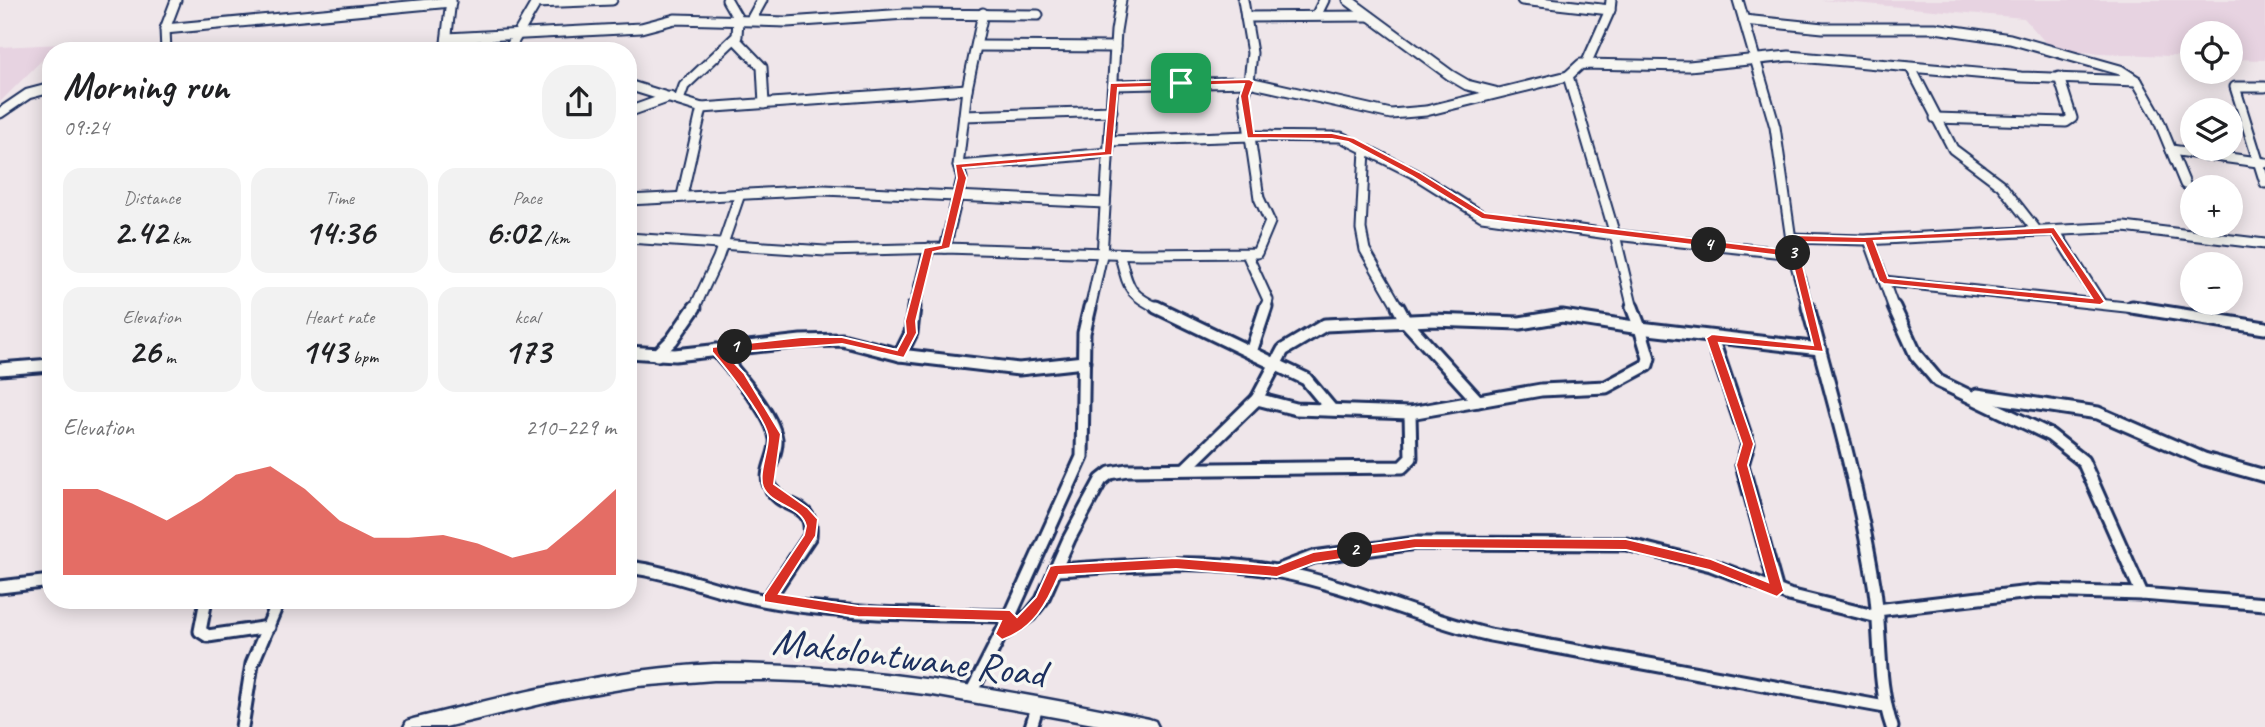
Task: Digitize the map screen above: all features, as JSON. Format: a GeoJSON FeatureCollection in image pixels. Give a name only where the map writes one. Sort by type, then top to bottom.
{"type":"FeatureCollection","features":[{"type":"Feature","properties":{"kind":"main road","name":"Makolontwane Road"},"geometry":{"type":"LineString","coordinates":[[413,727],[535,696],[636,678],[713,672],[797,673],[972,691],[1149,727]]}},
{"type":"Feature","properties":{"kind":"street"},"geometry":{"type":"LineString","coordinates":[[166,42],[165,29],[176,0]]}},
{"type":"Feature","properties":{"kind":"street"},"geometry":{"type":"LineString","coordinates":[[512,42],[534,5],[549,1],[612,0]]}},
{"type":"Feature","properties":{"kind":"street"},"geometry":{"type":"LineString","coordinates":[[637,109],[675,98],[684,86],[735,40],[738,19],[727,0]]}},
{"type":"Feature","properties":{"kind":"street"},"geometry":{"type":"LineString","coordinates":[[751,20],[762,0]]}},
{"type":"Feature","properties":{"kind":"street"},"geometry":{"type":"LineString","coordinates":[[972,691],[1002,634],[1082,457],[1084,332],[1102,255],[1115,47],[1121,0]]}},
{"type":"Feature","properties":{"kind":"street"},"geometry":{"type":"LineString","coordinates":[[637,238],[669,236],[726,243],[860,252],[945,248],[1120,256],[1247,254],[1260,251],[1270,222],[1259,198],[1244,96],[1249,82],[1252,53],[1243,0]]}},
{"type":"Feature","properties":{"kind":"street"},"geometry":{"type":"LineString","coordinates":[[1317,14],[1324,0]]}},
{"type":"Feature","properties":{"kind":"street"},"geometry":{"type":"LineString","coordinates":[[1348,0],[1414,51],[1467,85],[1500,93]]}},
{"type":"Feature","properties":{"kind":"street"},"geometry":{"type":"LineString","coordinates":[[1522,0],[1610,10]]}},
{"type":"Feature","properties":{"kind":"street"},"geometry":{"type":"LineString","coordinates":[[1586,64],[1610,10],[1611,0]]}},
{"type":"Feature","properties":{"kind":"street"},"geometry":{"type":"LineString","coordinates":[[1738,0],[1775,127],[1793,254],[1855,479],[1877,613],[1885,707],[1892,727]]}},
{"type":"Feature","properties":{"kind":"street"},"geometry":{"type":"LineString","coordinates":[[165,29],[451,1],[446,42]]}},
{"type":"Feature","properties":{"kind":"street"},"geometry":{"type":"LineString","coordinates":[[945,248],[962,178],[958,166],[967,89],[983,13]]}},
{"type":"Feature","properties":{"kind":"street"},"geometry":{"type":"LineString","coordinates":[[447,38],[641,28],[675,19],[787,22],[983,13],[1038,15]]}},
{"type":"Feature","properties":{"kind":"street"},"geometry":{"type":"LineString","coordinates":[[1246,17],[1317,14],[1370,16]]}},
{"type":"Feature","properties":{"kind":"street"},"geometry":{"type":"LineString","coordinates":[[1744,20],[1823,27],[1902,26],[1986,35],[2111,67],[2137,80],[2181,175]]}},
{"type":"Feature","properties":{"kind":"street"},"geometry":{"type":"LineString","coordinates":[[735,40],[762,66],[764,104]]}},
{"type":"Feature","properties":{"kind":"street"},"geometry":{"type":"LineString","coordinates":[[977,46],[1115,47]]}},
{"type":"Feature","properties":{"kind":"street"},"geometry":{"type":"LineString","coordinates":[[1113,85],[1249,82],[1378,113],[1426,111],[1568,76],[1578,65],[1586,64],[1689,66],[1789,57],[1911,68],[2137,80]]}},
{"type":"Feature","properties":{"kind":"street"},"geometry":{"type":"LineString","coordinates":[[1911,68],[1953,149],[2001,185],[2036,231]]}},
{"type":"Feature","properties":{"kind":"street"},"geometry":{"type":"LineString","coordinates":[[1257,399],[1296,409],[1410,413],[1541,390],[1606,387],[1647,365],[1649,358],[1628,295],[1615,235],[1568,76]]}},
{"type":"Feature","properties":{"kind":"street"},"geometry":{"type":"LineString","coordinates":[[1935,118],[2066,122],[2072,118],[2059,77]]}},
{"type":"Feature","properties":{"kind":"street"},"geometry":{"type":"LineString","coordinates":[[637,87],[702,108],[967,89]]}},
{"type":"Feature","properties":{"kind":"street"},"geometry":{"type":"LineString","coordinates":[[2265,87],[2235,88],[2261,162],[2265,183]]}},
{"type":"Feature","properties":{"kind":"street"},"geometry":{"type":"LineString","coordinates":[[0,113],[19,98],[42,91]]}},
{"type":"Feature","properties":{"kind":"street"},"geometry":{"type":"LineString","coordinates":[[682,196],[702,108]]}},
{"type":"Feature","properties":{"kind":"street"},"geometry":{"type":"LineString","coordinates":[[964,116],[1112,111]]}},
{"type":"Feature","properties":{"kind":"street"},"geometry":{"type":"LineString","coordinates":[[958,166],[1110,147],[1250,136],[1332,136],[1351,140],[1415,174],[1482,216],[1615,235],[1793,254]]}},
{"type":"Feature","properties":{"kind":"street"},"geometry":{"type":"LineString","coordinates":[[1365,149],[1362,240],[1365,250],[1406,322],[1478,401]]}},
{"type":"Feature","properties":{"kind":"street"},"geometry":{"type":"LineString","coordinates":[[2171,150],[2261,162]]}},
{"type":"Feature","properties":{"kind":"street"},"geometry":{"type":"LineString","coordinates":[[637,199],[824,190],[957,194],[1105,203]]}},
{"type":"Feature","properties":{"kind":"street"},"geometry":{"type":"LineString","coordinates":[[657,355],[673,340],[703,290],[726,243],[740,194]]}},
{"type":"Feature","properties":{"kind":"street"},"geometry":{"type":"LineString","coordinates":[[1791,238],[1869,240],[2141,228],[2265,244]]}},
{"type":"Feature","properties":{"kind":"street"},"geometry":{"type":"LineString","coordinates":[[2054,230],[2100,302]]}},
{"type":"Feature","properties":{"kind":"street"},"geometry":{"type":"LineString","coordinates":[[1869,240],[1923,369],[1938,380],[2050,435],[2083,461],[2143,594]]}},
{"type":"Feature","properties":{"kind":"street"},"geometry":{"type":"LineString","coordinates":[[900,355],[911,333],[911,321],[929,248]]}},
{"type":"Feature","properties":{"kind":"street"},"geometry":{"type":"LineString","coordinates":[[1247,254],[1268,300],[1251,352]]}},
{"type":"Feature","properties":{"kind":"street"},"geometry":{"type":"LineString","coordinates":[[1120,256],[1130,291],[1135,297],[1306,379],[1319,391],[1331,409]]}},
{"type":"Feature","properties":{"kind":"street"},"geometry":{"type":"LineString","coordinates":[[1884,281],[2100,302],[2265,328]]}},
{"type":"Feature","properties":{"kind":"street"},"geometry":{"type":"LineString","coordinates":[[1186,468],[1257,399],[1283,350],[1318,327],[1406,322],[1520,323],[1577,316],[1712,338],[1820,349]]}},
{"type":"Feature","properties":{"kind":"street"},"geometry":{"type":"LineString","coordinates":[[1712,338],[1748,444],[1742,465],[1777,591]]}},
{"type":"Feature","properties":{"kind":"street"},"geometry":{"type":"LineString","coordinates":[[637,353],[657,355],[801,341],[842,340],[900,355],[1027,369],[1056,363],[1084,362]]}},
{"type":"Feature","properties":{"kind":"street"},"geometry":{"type":"LineString","coordinates":[[716,350],[740,376],[775,434],[768,484],[773,492],[803,511],[811,519],[813,526],[810,536],[768,598]]}},
{"type":"Feature","properties":{"kind":"street"},"geometry":{"type":"LineString","coordinates":[[0,369],[42,366]]}},
{"type":"Feature","properties":{"kind":"street"},"geometry":{"type":"LineString","coordinates":[[1966,394],[2098,413],[2204,459],[2265,476]]}},
{"type":"Feature","properties":{"kind":"street"},"geometry":{"type":"LineString","coordinates":[[1002,634],[1030,615],[1042,600],[1101,480],[1110,473],[1186,468],[1402,467],[1411,458],[1410,413]]}},
{"type":"Feature","properties":{"kind":"street"},"geometry":{"type":"LineString","coordinates":[[1277,571],[1313,557],[1416,543],[1626,544],[1711,565],[1777,591],[1877,613],[2039,591],[2143,594],[2265,604]]}},
{"type":"Feature","properties":{"kind":"street"},"geometry":{"type":"LineString","coordinates":[[1055,570],[1176,564],[1277,571],[1342,587],[1488,635],[1680,672],[1885,707]]}},
{"type":"Feature","properties":{"kind":"street"},"geometry":{"type":"LineString","coordinates":[[637,568],[666,572],[730,592],[858,612],[1010,616]]}},
{"type":"Feature","properties":{"kind":"street"},"geometry":{"type":"LineString","coordinates":[[0,587],[42,582]]}},
{"type":"Feature","properties":{"kind":"street"},"geometry":{"type":"LineString","coordinates":[[204,609],[200,631],[208,636],[269,627]]}},
{"type":"Feature","properties":{"kind":"street"},"geometry":{"type":"LineString","coordinates":[[242,727],[252,664],[276,609]]}},
{"type":"Feature","properties":{"kind":"street"},"geometry":{"type":"LineString","coordinates":[[1031,727],[1038,704]]}},
{"type":"Feature","properties":{"kind":"shaded area"},"geometry":{"type":"Polygon","coordinates":[[[1821,0],[2265,0],[2265,60],[2243,59],[2243,21],[2180,21],[2180,56],[2053,51],[2024,18],[1821,0]]]}},
{"type":"Feature","properties":{"kind":"shaded area"},"geometry":{"type":"Polygon","coordinates":[[[42,45],[42,60],[0,102],[0,47],[42,45]]]}},
{"type":"Feature","properties":{"kind":"route"},"geometry":{"type":"LineString","coordinates":[[1181,83],[1113,85],[1109,153],[958,166],[961,185],[945,248],[929,248],[911,321],[911,333],[900,355],[842,340],[801,341],[716,350],[740,376],[775,434],[776,443],[768,484],[773,492],[803,511],[811,519],[813,526],[810,536],[768,598],[858,612],[1010,616],[1002,634],[1030,615],[1042,600],[1055,570],[1176,564],[1277,571],[1313,557],[1416,543],[1626,544],[1711,565],[1777,591],[1742,465],[1748,444],[1712,338],[1820,349],[1793,254],[1791,238],[1869,240],[1877,237],[2054,230],[2100,302],[1884,281],[1869,240],[1864,240],[1791,238],[1793,254],[1615,235],[1482,216],[1470,211],[1415,174],[1351,140],[1332,136],[1250,136],[1244,96],[1249,82],[1181,83]]}}]}
